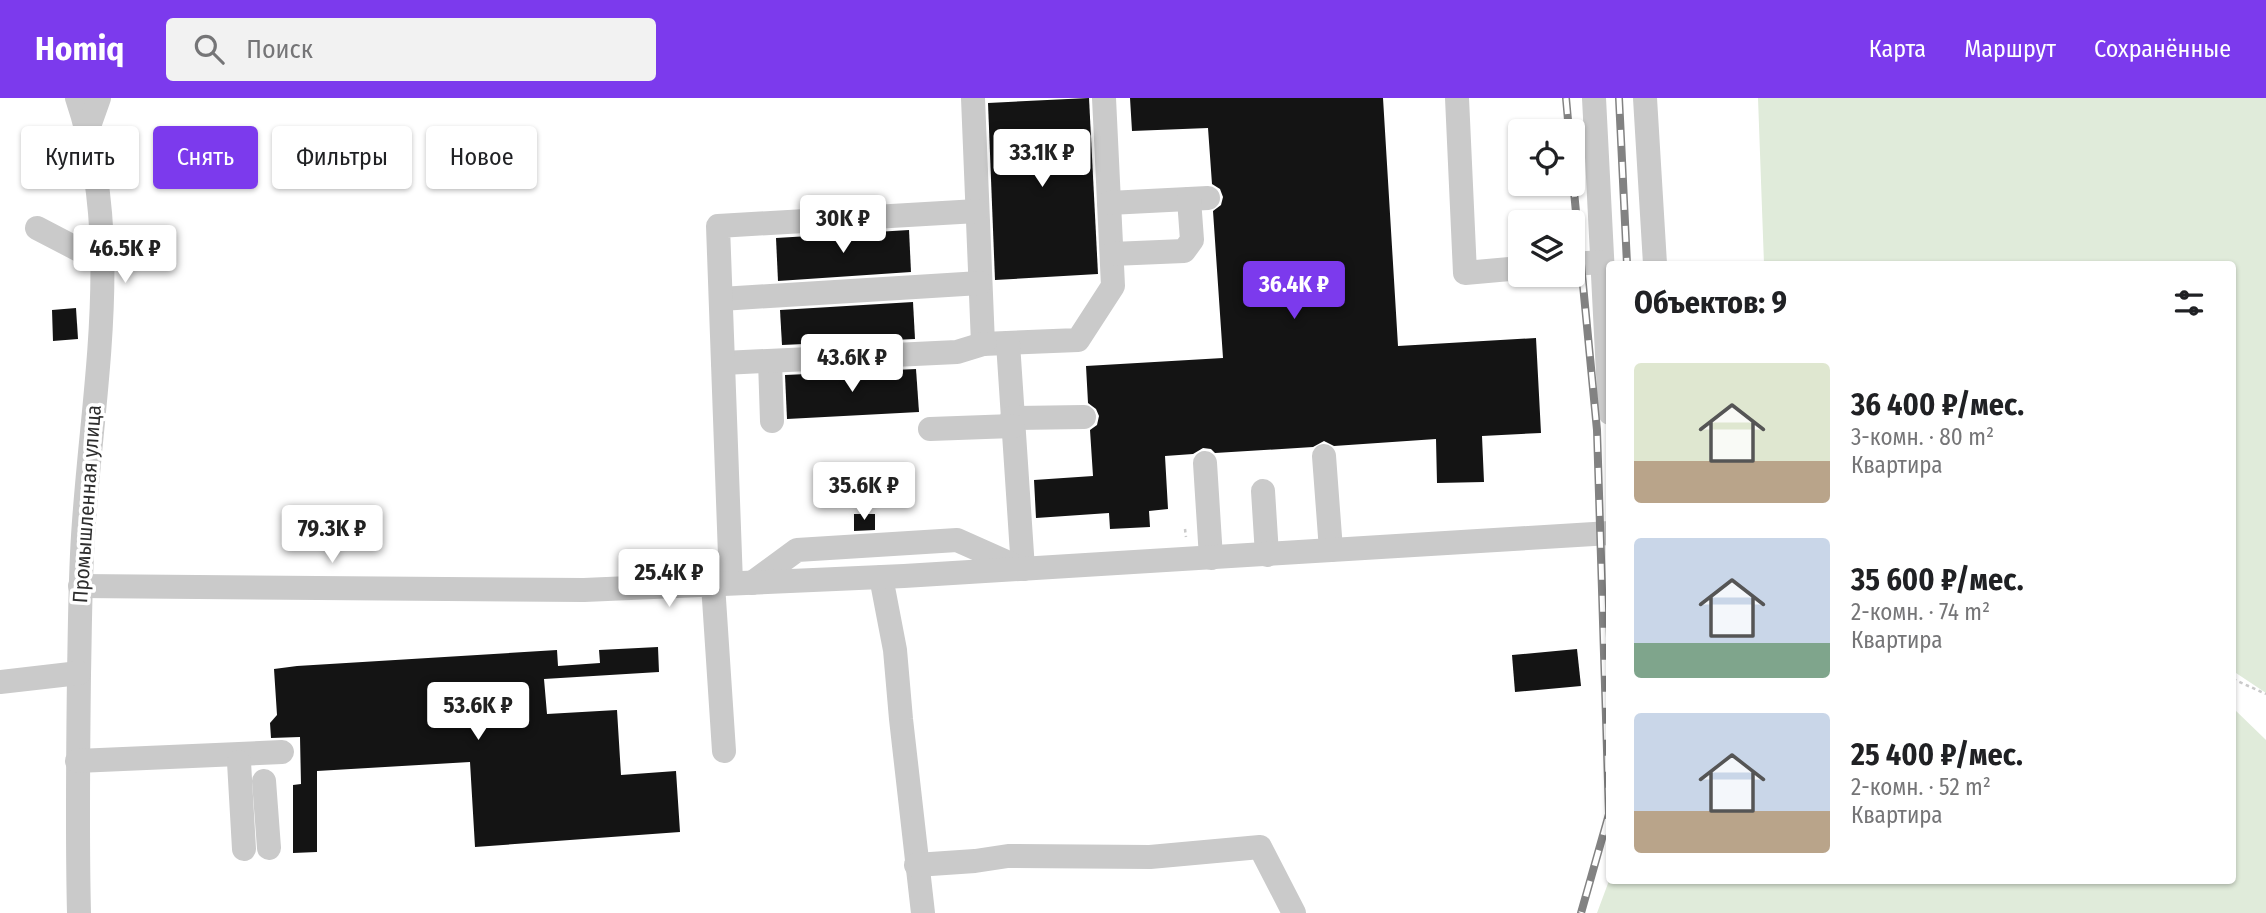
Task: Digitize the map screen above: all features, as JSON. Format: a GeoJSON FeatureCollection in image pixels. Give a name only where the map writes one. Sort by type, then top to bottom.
{"type":"FeatureCollection","features":[{"type":"Feature","properties":{"kind":"street","name":"Промышленная улица"},"geometry":{"type":"LineString","coordinates":[[77,98],[87,126]]}},
{"type":"Feature","properties":{"kind":"street"},"geometry":{"type":"LineString","coordinates":[[89,126],[99,98]]}},
{"type":"Feature","properties":{"kind":"street"},"geometry":{"type":"LineString","coordinates":[[972,98],[980,283],[1013,422],[1023,569]]}},
{"type":"Feature","properties":{"kind":"street"},"geometry":{"type":"LineString","coordinates":[[723,363],[957,352],[995,344],[1078,340],[1113,286],[1104,98]]}},
{"type":"Feature","properties":{"kind":"street"},"geometry":{"type":"LineString","coordinates":[[1457,98],[1465,272],[1508,269]]}},
{"type":"Feature","properties":{"kind":"street"},"geometry":{"type":"LineString","coordinates":[[1594,98],[1606,338]]}},
{"type":"Feature","properties":{"kind":"street"},"geometry":{"type":"LineString","coordinates":[[1645,98],[1656,261]]}},
{"type":"Feature","properties":{"kind":"street","name":"Промышленная улица"},"geometry":{"type":"LineString","coordinates":[[79,913],[77,761],[80,586],[104,263],[97,189]]}},
{"type":"Feature","properties":{"kind":"street"},"geometry":{"type":"LineString","coordinates":[[1109,203],[1198,198],[1192,240],[1184,251],[1112,254]]}},
{"type":"Feature","properties":{"kind":"street"},"geometry":{"type":"LineString","coordinates":[[724,751],[732,583],[718,226],[977,211]]}},
{"type":"Feature","properties":{"kind":"street"},"geometry":{"type":"LineString","coordinates":[[37,228],[104,263]]}},
{"type":"Feature","properties":{"kind":"street"},"geometry":{"type":"LineString","coordinates":[[1585,263],[1602,262]]}},
{"type":"Feature","properties":{"kind":"street"},"geometry":{"type":"LineString","coordinates":[[720,299],[980,283]]}},
{"type":"Feature","properties":{"kind":"street"},"geometry":{"type":"LineString","coordinates":[[770,361],[772,421]]}},
{"type":"Feature","properties":{"kind":"street"},"geometry":{"type":"LineString","coordinates":[[930,429],[1084,418]]}},
{"type":"Feature","properties":{"kind":"street"},"geometry":{"type":"LineString","coordinates":[[1324,456],[1331,550]]}},
{"type":"Feature","properties":{"kind":"street"},"geometry":{"type":"LineString","coordinates":[[1205,463],[1211,558]]}},
{"type":"Feature","properties":{"kind":"street"},"geometry":{"type":"LineString","coordinates":[[1263,491],[1267,555]]}},
{"type":"Feature","properties":{"kind":"street"},"geometry":{"type":"LineString","coordinates":[[80,586],[584,590],[881,577],[1606,533]]}},
{"type":"Feature","properties":{"kind":"street"},"geometry":{"type":"LineString","coordinates":[[732,583],[797,550],[957,540],[1023,569]]}},
{"type":"Feature","properties":{"kind":"street"},"geometry":{"type":"LineString","coordinates":[[881,577],[895,650],[923,913]]}},
{"type":"Feature","properties":{"kind":"street"},"geometry":{"type":"LineString","coordinates":[[0,682],[79,673]]}},
{"type":"Feature","properties":{"kind":"street"},"geometry":{"type":"LineString","coordinates":[[77,761],[234,758],[282,752]]}},
{"type":"Feature","properties":{"kind":"street"},"geometry":{"type":"LineString","coordinates":[[234,758],[275,784],[269,848]]}},
{"type":"Feature","properties":{"kind":"street"},"geometry":{"type":"LineString","coordinates":[[234,758],[244,849]]}},
{"type":"Feature","properties":{"kind":"street"},"geometry":{"type":"LineString","coordinates":[[916,865],[1009,856],[1150,857],[1260,847],[1294,913]]}},
{"type":"Feature","properties":{"kind":"path"},"geometry":{"type":"LineString","coordinates":[[2236,680],[2266,694]]}},
{"type":"Feature","properties":{"kind":"green space"},"geometry":{"type":"Polygon","coordinates":[[[1758,98],[2266,98],[2266,693],[2236,673],[2236,261],[1764,261],[1758,98]]]}},
{"type":"Feature","properties":{"kind":"green space"},"geometry":{"type":"Polygon","coordinates":[[[2236,711],[2266,740],[2266,913],[1597,913],[1608,884],[2236,884],[2236,711]]]}},
{"type":"Feature","properties":{"kind":"building"},"geometry":{"type":"Polygon","coordinates":[[[1089,98],[1098,274],[995,280],[988,103],[1089,98]]]}},
{"type":"Feature","properties":{"kind":"building"},"geometry":{"type":"Polygon","coordinates":[[[1130,98],[1383,98],[1398,346],[1536,338],[1541,433],[1482,436],[1484,482],[1437,483],[1436,439],[1334,446],[1324,441],[1313,447],[1215,453],[1211,449],[1203,448],[1193,454],[1165,456],[1168,509],[1149,511],[1150,527],[1110,529],[1109,513],[1036,518],[1034,480],[1093,476],[1090,430],[1097,425],[1099,416],[1096,409],[1088,403],[1086,366],[1223,358],[1213,211],[1221,205],[1223,197],[1220,189],[1212,184],[1208,128],[1132,131],[1130,98]]]}},
{"type":"Feature","properties":{"kind":"building"},"geometry":{"type":"Polygon","coordinates":[[[909,230],[911,272],[778,281],[776,238],[909,230]]]}},
{"type":"Feature","properties":{"kind":"building"},"geometry":{"type":"Polygon","coordinates":[[[913,302],[915,339],[782,345],[780,310],[913,302]]]}},
{"type":"Feature","properties":{"kind":"building"},"geometry":{"type":"Polygon","coordinates":[[[76,308],[78,339],[53,341],[52,310],[76,308]]]}},
{"type":"Feature","properties":{"kind":"building"},"geometry":{"type":"Polygon","coordinates":[[[916,369],[919,412],[787,419],[785,375],[916,369]]]}},
{"type":"Feature","properties":{"kind":"building"},"geometry":{"type":"Polygon","coordinates":[[[907,463],[908,479],[872,481],[871,465],[907,463]]]}},
{"type":"Feature","properties":{"kind":"building"},"geometry":{"type":"Polygon","coordinates":[[[854,514],[875,514],[875,530],[854,531],[854,514]]]}},
{"type":"Feature","properties":{"kind":"building"},"geometry":{"type":"Polygon","coordinates":[[[658,647],[659,672],[544,679],[547,714],[617,710],[621,775],[676,771],[680,832],[475,847],[470,762],[317,771],[317,852],[293,853],[293,785],[301,784],[300,737],[271,738],[270,723],[277,715],[274,669],[557,650],[558,666],[600,663],[599,650],[658,647]]]}},
{"type":"Feature","properties":{"kind":"building"},"geometry":{"type":"Polygon","coordinates":[[[1577,649],[1581,686],[1515,692],[1512,655],[1577,649]]]}},
{"type":"Feature","properties":{"kind":"railway"},"geometry":{"type":"LineString","coordinates":[[1566,98],[1568,119]]}},
{"type":"Feature","properties":{"kind":"railway"},"geometry":{"type":"LineString","coordinates":[[1619,98],[1627,261]]}},
{"type":"Feature","properties":{"kind":"railway"},"geometry":{"type":"LineString","coordinates":[[1574,196],[1597,430],[1606,718]]}},
{"type":"Feature","properties":{"kind":"railway"},"geometry":{"type":"LineString","coordinates":[[1581,913],[1606,825]]}}]}
